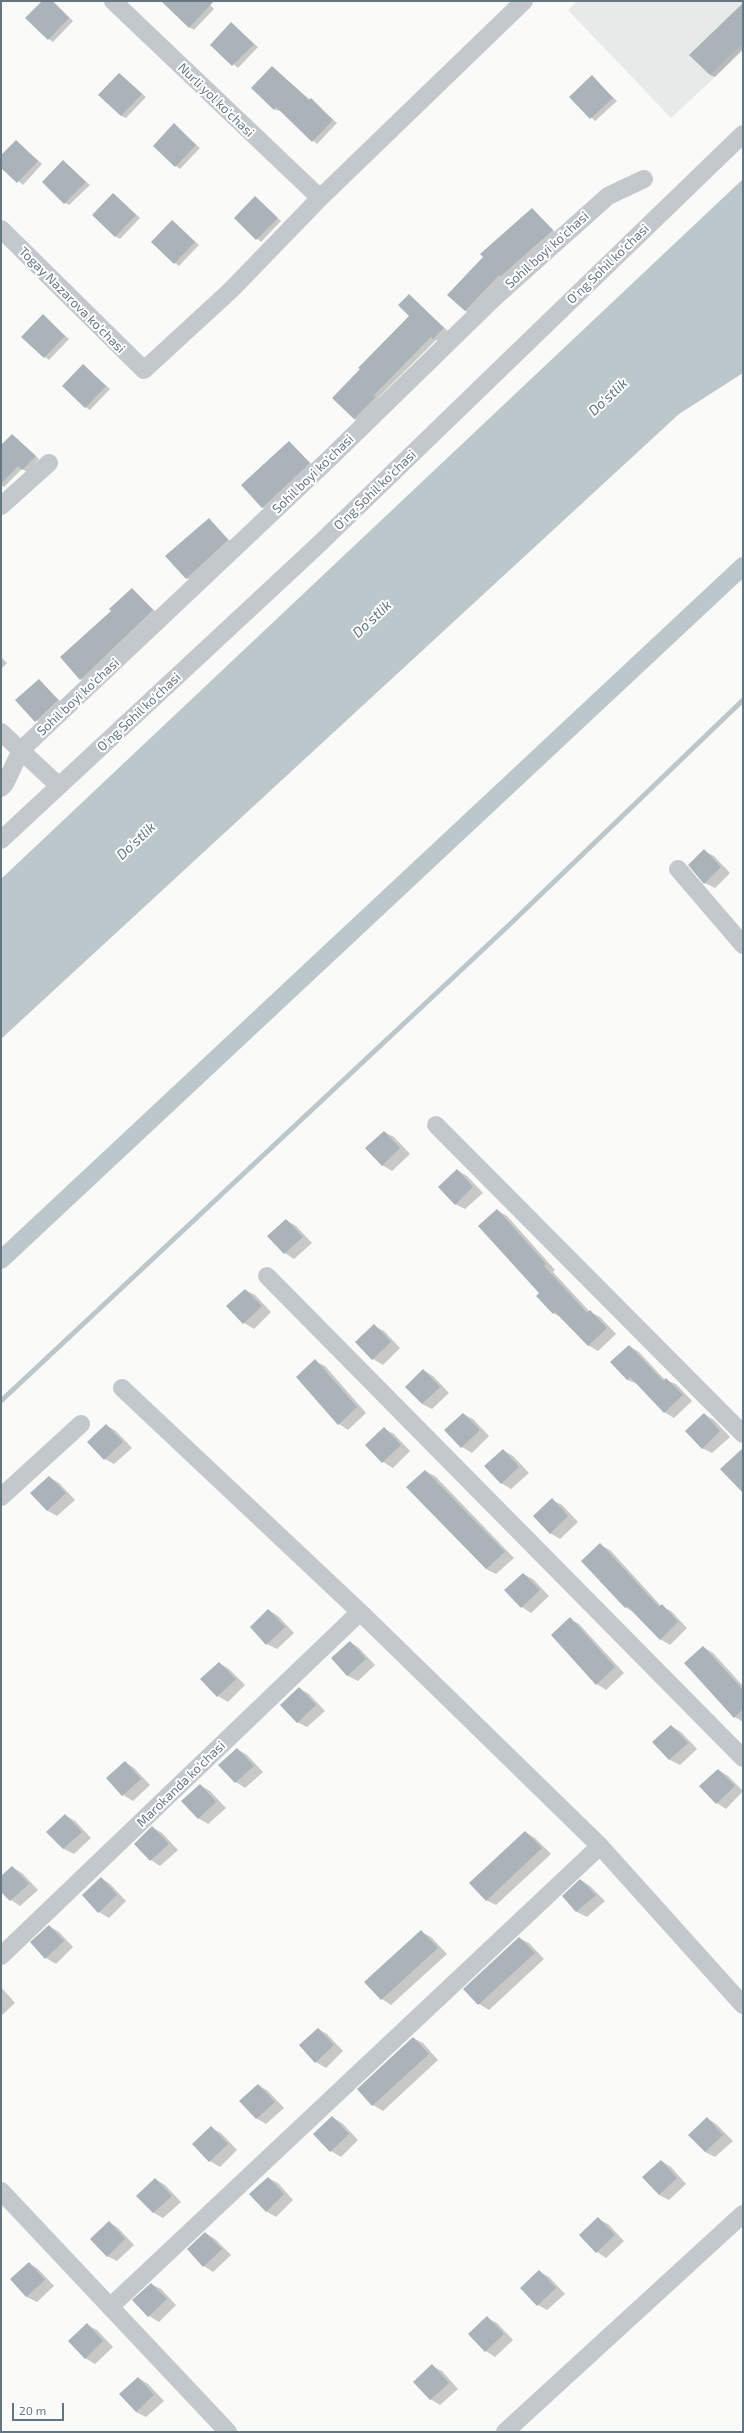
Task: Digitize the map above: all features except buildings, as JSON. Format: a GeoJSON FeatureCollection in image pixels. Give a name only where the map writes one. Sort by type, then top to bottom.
{"type":"FeatureCollection","features":[{"type":"Feature","properties":{"kind":"street","name":"Nurli yol ko'chasi"},"geometry":{"type":"LineString","coordinates":[[113,1],[320,198]]}},
{"type":"Feature","properties":{"kind":"street"},"geometry":{"type":"LineString","coordinates":[[320,198],[524,1]]}},
{"type":"Feature","properties":{"kind":"street","name":"O'ng Sohil ko'chasi"},"geometry":{"type":"LineString","coordinates":[[1,840],[316,547],[743,134]]}},
{"type":"Feature","properties":{"kind":"street","name":"Sohil boyi ko'chasi"},"geometry":{"type":"LineString","coordinates":[[1,788],[5,784],[21,750],[329,459],[494,298],[608,196],[644,179]]}},
{"type":"Feature","properties":{"kind":"street","name":"Togay Nazarova ko'chasi"},"geometry":{"type":"LineString","coordinates":[[1,229],[144,370],[231,290],[320,198]]}},
{"type":"Feature","properties":{"kind":"street"},"geometry":{"type":"LineString","coordinates":[[1,506],[49,462]]}},
{"type":"Feature","properties":{"kind":"street"},"geometry":{"type":"LineString","coordinates":[[1,732],[59,786]]}},
{"type":"Feature","properties":{"kind":"street"},"geometry":{"type":"LineString","coordinates":[[678,869],[743,944]]}},
{"type":"Feature","properties":{"kind":"street"},"geometry":{"type":"LineString","coordinates":[[436,1126],[743,1434]]}},
{"type":"Feature","properties":{"kind":"street"},"geometry":{"type":"LineString","coordinates":[[267,1276],[743,1758]]}},
{"type":"Feature","properties":{"kind":"street"},"geometry":{"type":"LineString","coordinates":[[122,1388],[360,1612],[600,1846],[743,2005]]}},
{"type":"Feature","properties":{"kind":"street"},"geometry":{"type":"LineString","coordinates":[[1,1497],[81,1424]]}},
{"type":"Feature","properties":{"kind":"street","name":"Marokanda ko'chasi"},"geometry":{"type":"LineString","coordinates":[[1,1956],[360,1612]]}},
{"type":"Feature","properties":{"kind":"street"},"geometry":{"type":"LineString","coordinates":[[110,2307],[600,1846]]}},
{"type":"Feature","properties":{"kind":"street"},"geometry":{"type":"LineString","coordinates":[[1,2192],[228,2432]]}},
{"type":"Feature","properties":{"kind":"street"},"geometry":{"type":"LineString","coordinates":[[505,2432],[743,2214]]}},
{"type":"Feature","properties":{"kind":"shaded area"},"geometry":{"type":"Polygon","coordinates":[[[577,1],[743,1],[743,51],[671,118],[568,10],[577,1]]]}},
{"type":"Feature","properties":{"kind":"water","name":"Do'stlik"},"geometry":{"type":"Polygon","coordinates":[[[743,179],[743,373],[679,414],[1,1039],[1,879],[743,179]]]}},
{"type":"Feature","properties":{"kind":"waterway"},"geometry":{"type":"LineString","coordinates":[[1,1260],[743,566]]}},
{"type":"Feature","properties":{"kind":"waterway"},"geometry":{"type":"LineString","coordinates":[[1,1401],[507,927],[743,700]]}}]}
